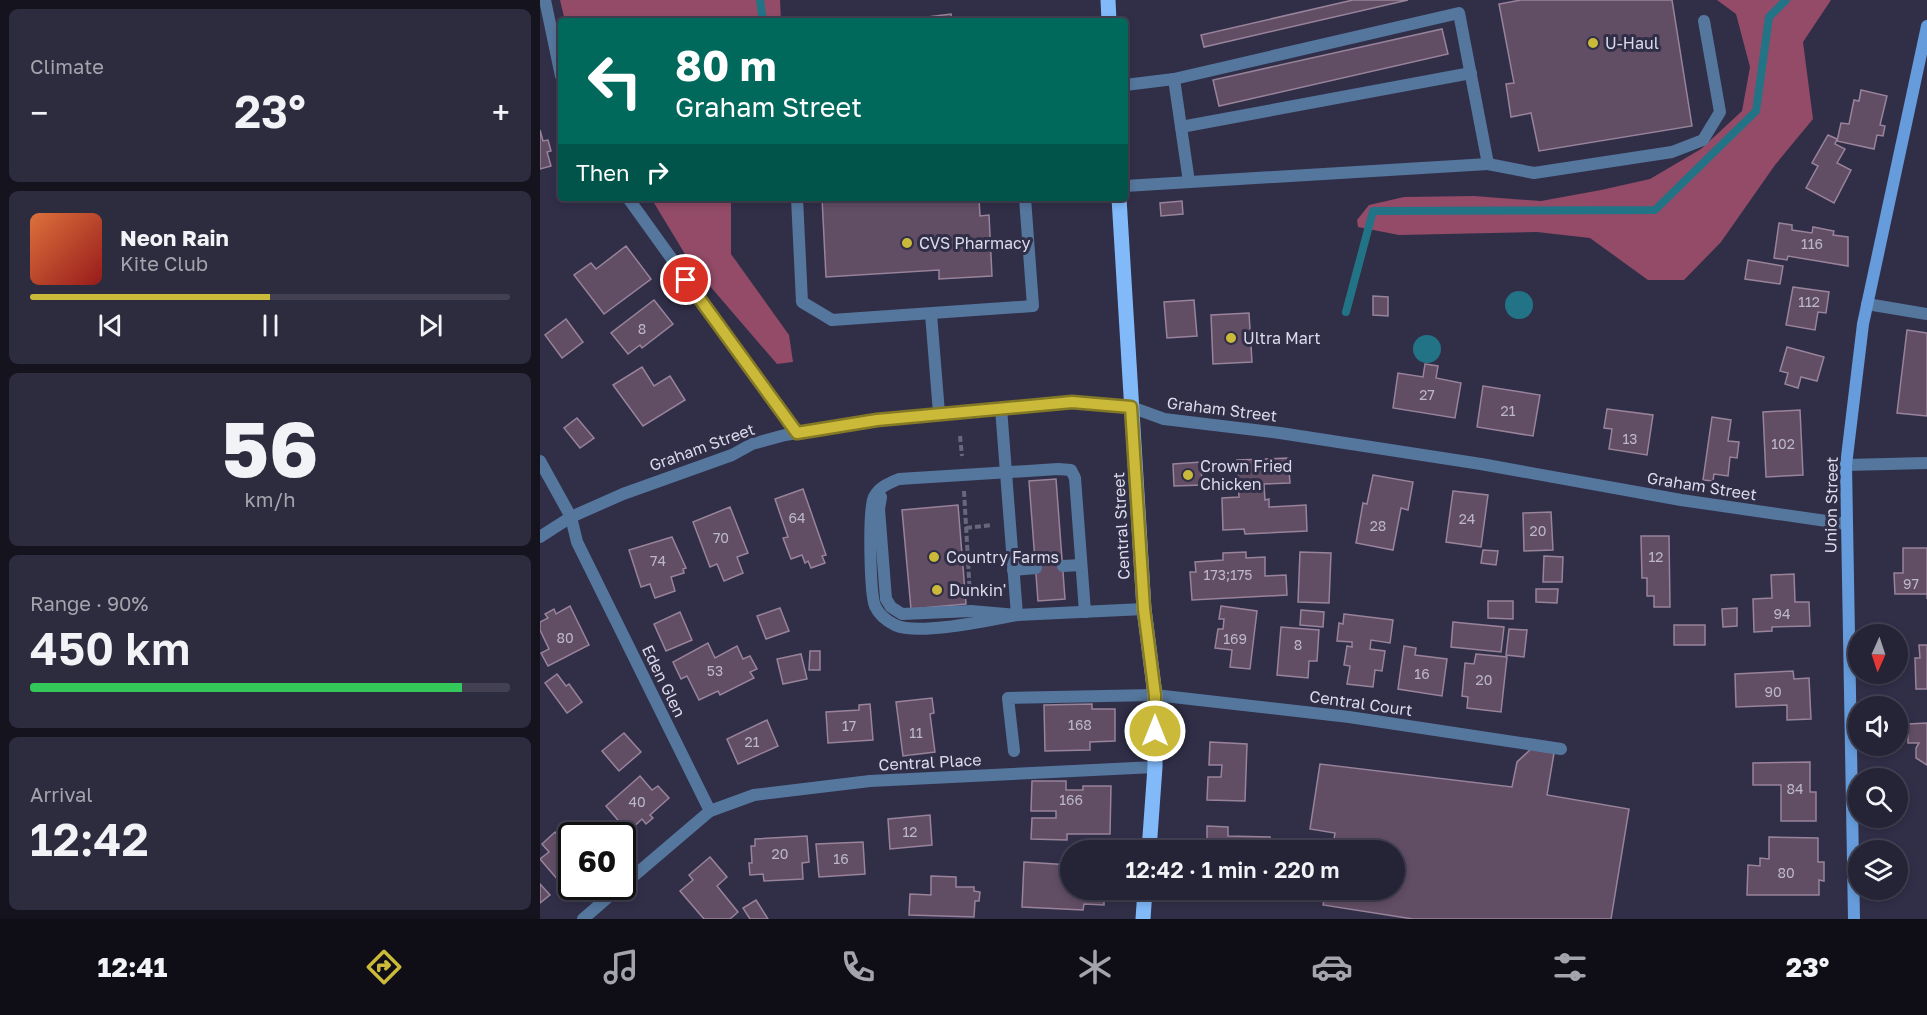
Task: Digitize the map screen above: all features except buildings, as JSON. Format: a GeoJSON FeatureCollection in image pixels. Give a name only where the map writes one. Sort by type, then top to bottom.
{"type":"FeatureCollection","features":[{"type":"Feature","properties":{"kind":"main road"},"geometry":{"type":"LineString","coordinates":[[1108,0],[1109,18]]}},
{"type":"Feature","properties":{"kind":"main road","name":"Union Street"},"geometry":{"type":"LineString","coordinates":[[1854,919],[1846,465],[1867,304],[1927,26]]}},
{"type":"Feature","properties":{"kind":"main road","name":"Central Street"},"geometry":{"type":"LineString","coordinates":[[1119,201],[1144,609],[1155,695],[1155,767],[1150,840]]}},
{"type":"Feature","properties":{"kind":"main road"},"geometry":{"type":"LineString","coordinates":[[1143,919],[1144,900]]}},
{"type":"Feature","properties":{"kind":"street"},"geometry":{"type":"LineString","coordinates":[[545,0],[558,62]]}},
{"type":"Feature","properties":{"kind":"street"},"geometry":{"type":"LineString","coordinates":[[1128,85],[1174,79],[1459,13],[1488,164]]}},
{"type":"Feature","properties":{"kind":"street"},"geometry":{"type":"LineString","coordinates":[[1128,186],[1488,164],[1534,173],[1672,152],[1703,140],[1720,112],[1704,21]]}},
{"type":"Feature","properties":{"kind":"street"},"geometry":{"type":"LineString","coordinates":[[1181,127],[1471,73]]}},
{"type":"Feature","properties":{"kind":"street"},"geometry":{"type":"LineString","coordinates":[[1174,79],[1189,182]]}},
{"type":"Feature","properties":{"kind":"street"},"geometry":{"type":"LineString","coordinates":[[630,201],[797,433]]}},
{"type":"Feature","properties":{"kind":"street"},"geometry":{"type":"LineString","coordinates":[[797,201],[802,302],[832,320],[1033,306],[1025,201]]}},
{"type":"Feature","properties":{"kind":"street"},"geometry":{"type":"LineString","coordinates":[[1867,304],[1927,314]]}},
{"type":"Feature","properties":{"kind":"street"},"geometry":{"type":"LineString","coordinates":[[931,314],[939,413]]}},
{"type":"Feature","properties":{"kind":"street","name":"Graham Street"},"geometry":{"type":"LineString","coordinates":[[540,537],[571,517],[623,494],[732,455],[752,444],[797,433],[939,413],[1072,402],[1131,407],[1164,419],[1280,433],[1481,464],[1681,500],[1846,524]]}},
{"type":"Feature","properties":{"kind":"street"},"geometry":{"type":"LineString","coordinates":[[1001,408],[1017,615]]}},
{"type":"Feature","properties":{"kind":"street","name":"Eden Glen"},"geometry":{"type":"LineString","coordinates":[[540,461],[571,517],[577,542],[710,811]]}},
{"type":"Feature","properties":{"kind":"street"},"geometry":{"type":"LineString","coordinates":[[1846,465],[1927,463]]}},
{"type":"Feature","properties":{"kind":"street"},"geometry":{"type":"LineString","coordinates":[[1017,615],[972,624],[908,628],[897,626],[880,615],[874,602],[870,524],[874,498],[890,483],[899,479],[1071,470],[1085,612]]}},
{"type":"Feature","properties":{"kind":"street"},"geometry":{"type":"LineString","coordinates":[[890,483],[881,496],[879,509],[888,603],[897,612],[908,615],[971,611],[1017,615],[1144,609]]}},
{"type":"Feature","properties":{"kind":"street"},"geometry":{"type":"LineString","coordinates":[[1063,566],[1082,565]]}},
{"type":"Feature","properties":{"kind":"street"},"geometry":{"type":"LineString","coordinates":[[1013,570],[1036,568]]}},
{"type":"Feature","properties":{"kind":"street","name":"Central Court"},"geometry":{"type":"LineString","coordinates":[[1014,752],[1008,698],[1155,695],[1349,717],[1561,749]]}},
{"type":"Feature","properties":{"kind":"street","name":"Central Place"},"geometry":{"type":"LineString","coordinates":[[710,811],[754,795],[870,781],[1155,767]]}},
{"type":"Feature","properties":{"kind":"street"},"geometry":{"type":"LineString","coordinates":[[636,874],[710,811]]}},
{"type":"Feature","properties":{"kind":"street"},"geometry":{"type":"LineString","coordinates":[[583,919],[605,900]]}},
{"type":"Feature","properties":{"kind":"path"},"geometry":{"type":"LineString","coordinates":[[960,436],[962,456]]}},
{"type":"Feature","properties":{"kind":"path"},"geometry":{"type":"LineString","coordinates":[[964,488],[971,611]]}},
{"type":"Feature","properties":{"kind":"path"},"geometry":{"type":"LineString","coordinates":[[966,528],[1010,524]]}},
{"type":"Feature","properties":{"kind":"shaded area"},"geometry":{"type":"Polygon","coordinates":[[[560,0],[780,0],[781,18],[564,18],[560,0]]]}},
{"type":"Feature","properties":{"kind":"shaded area"},"geometry":{"type":"Polygon","coordinates":[[[1717,0],[1831,0],[1803,42],[1813,119],[1775,165],[1721,242],[1684,280],[1648,280],[1590,238],[1537,232],[1399,235],[1358,227],[1357,220],[1369,205],[1404,197],[1474,196],[1541,201],[1650,179],[1701,149],[1742,111],[1750,67],[1736,14],[1717,0]]]}},
{"type":"Feature","properties":{"kind":"shaded area"},"geometry":{"type":"Polygon","coordinates":[[[653,201],[731,201],[731,254],[789,335],[793,362],[777,364],[691,264],[653,201]]]}},
{"type":"Feature","properties":{"kind":"water"},"geometry":{"type":"Polygon","coordinates":[[[1519,291],[1529,295],[1533,305],[1529,315],[1519,319],[1509,315],[1505,305],[1509,295],[1519,291]]]}},
{"type":"Feature","properties":{"kind":"water"},"geometry":{"type":"Polygon","coordinates":[[[1427,335],[1437,339],[1441,349],[1437,359],[1427,363],[1417,359],[1413,349],[1417,339],[1427,335]]]}},
{"type":"Feature","properties":{"kind":"waterway"},"geometry":{"type":"LineString","coordinates":[[760,0],[763,18]]}},
{"type":"Feature","properties":{"kind":"waterway"},"geometry":{"type":"LineString","coordinates":[[1346,312],[1373,211],[1655,210],[1756,111],[1769,17],[1786,0]]}},
{"type":"Feature","properties":{"kind":"place","name":"U-Haul"},"geometry":{"type":"Point","coordinates":[1593,43]}},
{"type":"Feature","properties":{"kind":"place","name":"CVS Pharmacy"},"geometry":{"type":"Point","coordinates":[907,243]}},
{"type":"Feature","properties":{"kind":"place","name":"Ultra Mart"},"geometry":{"type":"Point","coordinates":[1231,338]}},
{"type":"Feature","properties":{"kind":"place","name":"Crown Fried Chicken"},"geometry":{"type":"Point","coordinates":[1188,475]}},
{"type":"Feature","properties":{"kind":"place","name":"Country Farms"},"geometry":{"type":"Point","coordinates":[934,557]}},
{"type":"Feature","properties":{"kind":"place","name":"Dunkin'"},"geometry":{"type":"Point","coordinates":[937,590]}},
{"type":"Feature","properties":{"kind":"route"},"geometry":{"type":"LineString","coordinates":[[686,280],[797,433],[877,420],[1072,402],[1131,407],[1144,609],[1155,695],[1155,731]]}}]}
